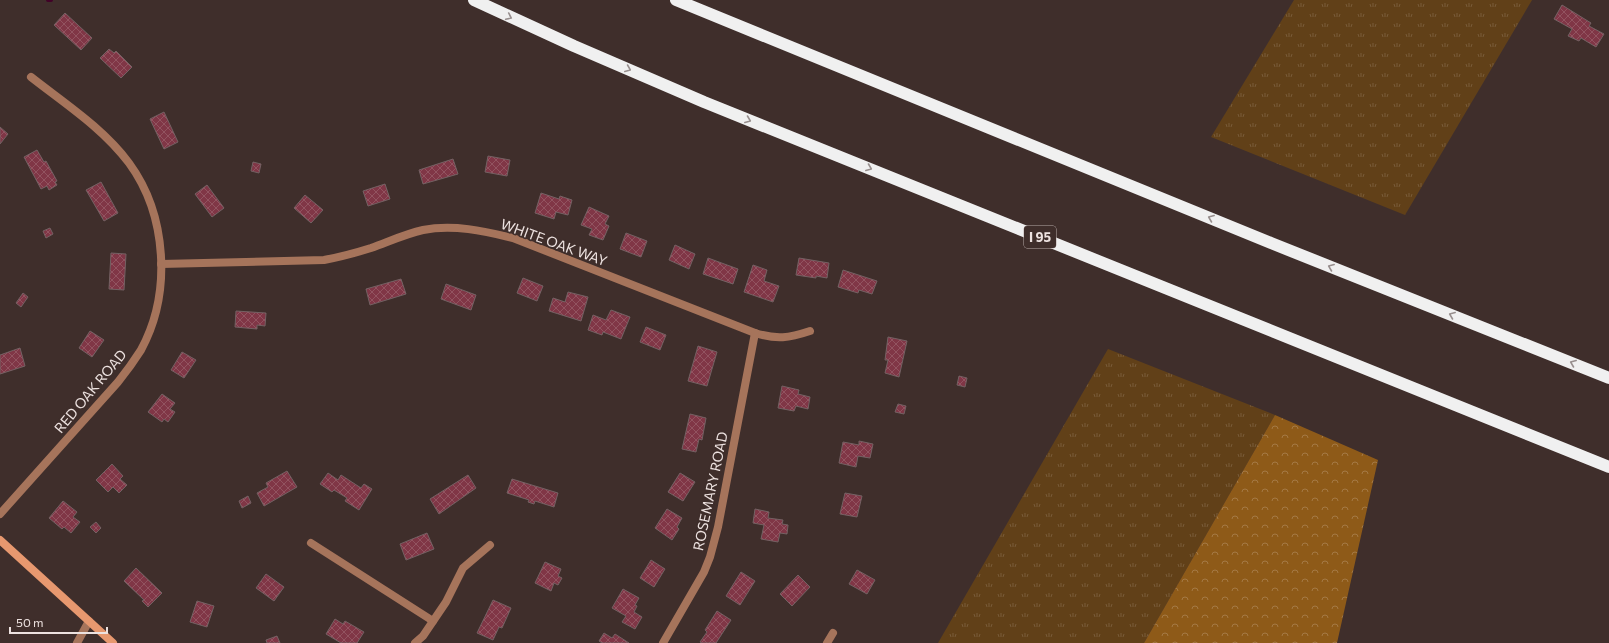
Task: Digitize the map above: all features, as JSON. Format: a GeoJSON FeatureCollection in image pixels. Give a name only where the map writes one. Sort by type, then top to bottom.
{"type":"FeatureCollection","features":[{"type":"Feature","properties":{"kind":"highway","name":"I 95"},"geometry":{"type":"LineString","coordinates":[[474,0],[581,49],[726,111],[1609,467]]}},
{"type":"Feature","properties":{"kind":"highway"},"geometry":{"type":"LineString","coordinates":[[676,0],[1271,243],[1609,378]]}},
{"type":"Feature","properties":{"kind":"street","name":"RED OAK ROAD"},"geometry":{"type":"LineString","coordinates":[[0,514],[118,382],[140,351],[146,338],[159,296],[161,264],[160,242],[155,217],[139,180],[129,163],[99,131],[31,77]]}},
{"type":"Feature","properties":{"kind":"street","name":"WHITE OAK WAY"},"geometry":{"type":"LineString","coordinates":[[161,264],[324,260],[345,256],[424,230],[450,227],[472,229],[513,238],[755,333],[772,338],[781,338],[810,331]]}},
{"type":"Feature","properties":{"kind":"street","name":"ROSEMARY ROAD"},"geometry":{"type":"LineString","coordinates":[[663,643],[704,572],[710,557],[718,527],[755,333]]}},
{"type":"Feature","properties":{"kind":"street"},"geometry":{"type":"LineString","coordinates":[[0,540],[112,643]]}},
{"type":"Feature","properties":{"kind":"street"},"geometry":{"type":"LineString","coordinates":[[311,543],[434,621]]}},
{"type":"Feature","properties":{"kind":"street"},"geometry":{"type":"LineString","coordinates":[[415,643],[423,636],[434,621],[446,602],[463,568],[490,545]]}},
{"type":"Feature","properties":{"kind":"street"},"geometry":{"type":"LineString","coordinates":[[78,643],[89,621]]}},
{"type":"Feature","properties":{"kind":"street"},"geometry":{"type":"LineString","coordinates":[[827,643],[833,633]]}},
{"type":"Feature","properties":{"kind":"green space"},"geometry":{"type":"Polygon","coordinates":[[[1294,0],[1532,0],[1405,215],[1211,137],[1294,0]]]}},
{"type":"Feature","properties":{"kind":"green space"},"geometry":{"type":"Polygon","coordinates":[[[1108,349],[1275,415],[1144,643],[938,643],[1108,349]]]}},
{"type":"Feature","properties":{"kind":"green space"},"geometry":{"type":"Polygon","coordinates":[[[1275,415],[1378,460],[1337,643],[1144,643],[1275,415]]]}},
{"type":"Feature","properties":{"kind":"building"},"geometry":{"type":"Polygon","coordinates":[[[1562,5],[1591,23],[1589,26],[1604,34],[1596,47],[1581,38],[1579,41],[1568,36],[1572,29],[1554,19],[1562,5]]]}},
{"type":"Feature","properties":{"kind":"building"},"geometry":{"type":"Polygon","coordinates":[[[65,13],[92,38],[81,50],[54,25],[65,13]]]}},
{"type":"Feature","properties":{"kind":"building"},"geometry":{"type":"Polygon","coordinates":[[[109,49],[114,53],[116,51],[132,67],[121,78],[100,58],[109,49]]]}},
{"type":"Feature","properties":{"kind":"building"},"geometry":{"type":"Polygon","coordinates":[[[164,112],[178,142],[164,149],[150,119],[164,112]]]}},
{"type":"Feature","properties":{"kind":"building"},"geometry":{"type":"Polygon","coordinates":[[[0,127],[8,134],[0,144],[0,127]]]}},
{"type":"Feature","properties":{"kind":"building"},"geometry":{"type":"Polygon","coordinates":[[[37,150],[44,162],[46,161],[57,181],[55,182],[57,185],[49,190],[47,186],[41,189],[24,157],[37,150]]]}},
{"type":"Feature","properties":{"kind":"building"},"geometry":{"type":"Polygon","coordinates":[[[488,156],[510,160],[507,176],[485,172],[488,156]]]}},
{"type":"Feature","properties":{"kind":"building"},"geometry":{"type":"Polygon","coordinates":[[[453,159],[458,174],[423,184],[419,170],[453,159]]]}},
{"type":"Feature","properties":{"kind":"building"},"geometry":{"type":"Polygon","coordinates":[[[253,162],[261,164],[259,173],[251,171],[253,162]]]}},
{"type":"Feature","properties":{"kind":"building"},"geometry":{"type":"Polygon","coordinates":[[[101,182],[118,213],[104,221],[86,190],[101,182]]]}},
{"type":"Feature","properties":{"kind":"building"},"geometry":{"type":"Polygon","coordinates":[[[385,184],[390,199],[368,206],[363,191],[385,184]]]}},
{"type":"Feature","properties":{"kind":"building"},"geometry":{"type":"Polygon","coordinates":[[[207,185],[224,208],[212,217],[195,194],[207,185]]]}},
{"type":"Feature","properties":{"kind":"building"},"geometry":{"type":"Polygon","coordinates":[[[541,193],[559,199],[560,196],[572,200],[568,215],[556,212],[554,219],[535,213],[541,193]]]}},
{"type":"Feature","properties":{"kind":"building"},"geometry":{"type":"Polygon","coordinates":[[[305,195],[323,210],[311,223],[294,208],[305,195]]]}},
{"type":"Feature","properties":{"kind":"building"},"geometry":{"type":"Polygon","coordinates":[[[589,207],[609,216],[605,224],[609,226],[603,240],[589,235],[592,229],[581,225],[589,207]]]}},
{"type":"Feature","properties":{"kind":"building"},"geometry":{"type":"Polygon","coordinates":[[[50,228],[53,234],[46,238],[43,231],[50,228]]]}},
{"type":"Feature","properties":{"kind":"building"},"geometry":{"type":"Polygon","coordinates":[[[626,233],[647,241],[641,257],[620,249],[626,233]]]}},
{"type":"Feature","properties":{"kind":"building"},"geometry":{"type":"Polygon","coordinates":[[[675,245],[695,254],[689,269],[669,260],[675,245]]]}},
{"type":"Feature","properties":{"kind":"building"},"geometry":{"type":"Polygon","coordinates":[[[111,253],[126,254],[124,290],[109,289],[111,253]]]}},
{"type":"Feature","properties":{"kind":"building"},"geometry":{"type":"Polygon","coordinates":[[[708,258],[738,269],[733,284],[703,274],[708,258]]]}},
{"type":"Feature","properties":{"kind":"building"},"geometry":{"type":"Polygon","coordinates":[[[799,258],[829,263],[827,278],[796,275],[799,258]]]}},
{"type":"Feature","properties":{"kind":"building"},"geometry":{"type":"Polygon","coordinates":[[[753,265],[767,270],[764,281],[779,286],[773,302],[744,292],[753,265]]]}},
{"type":"Feature","properties":{"kind":"building"},"geometry":{"type":"Polygon","coordinates":[[[843,270],[877,281],[872,294],[859,290],[858,293],[838,287],[843,270]]]}},
{"type":"Feature","properties":{"kind":"building"},"geometry":{"type":"Polygon","coordinates":[[[523,278],[543,286],[537,301],[517,293],[523,278]]]}},
{"type":"Feature","properties":{"kind":"building"},"geometry":{"type":"Polygon","coordinates":[[[401,279],[406,294],[370,305],[366,289],[401,279]]]}},
{"type":"Feature","properties":{"kind":"building"},"geometry":{"type":"Polygon","coordinates":[[[446,284],[476,295],[471,310],[441,299],[446,284]]]}},
{"type":"Feature","properties":{"kind":"building"},"geometry":{"type":"Polygon","coordinates":[[[568,292],[588,297],[581,321],[549,311],[553,298],[565,302],[568,292]]]}},
{"type":"Feature","properties":{"kind":"building"},"geometry":{"type":"Polygon","coordinates":[[[23,293],[28,297],[21,307],[16,303],[23,293]]]}},
{"type":"Feature","properties":{"kind":"building"},"geometry":{"type":"Polygon","coordinates":[[[611,310],[630,317],[621,339],[603,332],[602,335],[588,330],[593,315],[606,320],[611,310]]]}},
{"type":"Feature","properties":{"kind":"building"},"geometry":{"type":"Polygon","coordinates":[[[236,311],[266,313],[265,326],[257,325],[257,329],[235,327],[236,311]]]}},
{"type":"Feature","properties":{"kind":"building"},"geometry":{"type":"Polygon","coordinates":[[[646,327],[666,335],[660,350],[640,342],[646,327]]]}},
{"type":"Feature","properties":{"kind":"building"},"geometry":{"type":"Polygon","coordinates":[[[90,331],[104,340],[92,357],[79,348],[90,331]]]}},
{"type":"Feature","properties":{"kind":"building"},"geometry":{"type":"Polygon","coordinates":[[[888,337],[907,341],[899,377],[885,373],[888,360],[885,360],[888,337]]]}},
{"type":"Feature","properties":{"kind":"building"},"geometry":{"type":"Polygon","coordinates":[[[698,346],[717,352],[707,386],[688,381],[698,346]]]}},
{"type":"Feature","properties":{"kind":"building"},"geometry":{"type":"Polygon","coordinates":[[[20,348],[25,366],[0,374],[0,355],[20,348]]]}},
{"type":"Feature","properties":{"kind":"building"},"geometry":{"type":"Polygon","coordinates":[[[182,352],[196,360],[184,378],[171,370],[182,352]]]}},
{"type":"Feature","properties":{"kind":"building"},"geometry":{"type":"Polygon","coordinates":[[[959,376],[967,378],[965,387],[957,385],[959,376]]]}},
{"type":"Feature","properties":{"kind":"building"},"geometry":{"type":"Polygon","coordinates":[[[782,386],[799,390],[798,394],[810,397],[808,409],[796,406],[794,411],[778,408],[782,386]]]}},
{"type":"Feature","properties":{"kind":"building"},"geometry":{"type":"Polygon","coordinates":[[[162,394],[175,403],[170,409],[175,412],[168,422],[164,419],[162,422],[148,412],[162,394]]]}},
{"type":"Feature","properties":{"kind":"building"},"geometry":{"type":"Polygon","coordinates":[[[898,404],[906,406],[904,414],[895,412],[898,404]]]}},
{"type":"Feature","properties":{"kind":"building"},"geometry":{"type":"Polygon","coordinates":[[[690,414],[706,418],[702,440],[699,439],[696,452],[682,449],[690,414]]]}},
{"type":"Feature","properties":{"kind":"building"},"geometry":{"type":"Polygon","coordinates":[[[859,441],[873,444],[870,458],[858,456],[856,467],[839,463],[843,442],[859,445],[859,441]]]}},
{"type":"Feature","properties":{"kind":"building"},"geometry":{"type":"Polygon","coordinates":[[[112,464],[123,476],[120,479],[127,485],[119,493],[113,487],[108,492],[96,480],[112,464]]]}},
{"type":"Feature","properties":{"kind":"building"},"geometry":{"type":"Polygon","coordinates":[[[287,471],[297,487],[264,506],[257,493],[268,487],[266,483],[287,471]]]}},
{"type":"Feature","properties":{"kind":"building"},"geometry":{"type":"Polygon","coordinates":[[[328,473],[338,480],[341,475],[361,488],[364,484],[372,489],[359,510],[345,501],[347,498],[334,490],[332,492],[320,484],[328,473]]]}},
{"type":"Feature","properties":{"kind":"building"},"geometry":{"type":"Polygon","coordinates":[[[680,473],[695,482],[683,501],[668,492],[680,473]]]}},
{"type":"Feature","properties":{"kind":"building"},"geometry":{"type":"Polygon","coordinates":[[[468,475],[476,488],[439,514],[430,499],[468,475]]]}},
{"type":"Feature","properties":{"kind":"building"},"geometry":{"type":"Polygon","coordinates":[[[512,479],[558,493],[554,507],[535,501],[534,504],[528,502],[529,500],[507,493],[512,479]]]}},
{"type":"Feature","properties":{"kind":"building"},"geometry":{"type":"Polygon","coordinates":[[[845,493],[862,496],[857,517],[840,514],[845,493]]]}},
{"type":"Feature","properties":{"kind":"building"},"geometry":{"type":"Polygon","coordinates":[[[248,496],[251,503],[242,508],[239,501],[248,496]]]}},
{"type":"Feature","properties":{"kind":"building"},"geometry":{"type":"Polygon","coordinates":[[[63,501],[77,512],[73,517],[80,522],[71,533],[64,527],[62,529],[49,518],[63,501]]]}},
{"type":"Feature","properties":{"kind":"building"},"geometry":{"type":"Polygon","coordinates":[[[667,509],[682,518],[677,527],[679,529],[672,540],[655,528],[667,509]]]}},
{"type":"Feature","properties":{"kind":"building"},"geometry":{"type":"Polygon","coordinates":[[[755,509],[769,512],[768,518],[783,520],[782,524],[788,525],[787,534],[780,533],[778,542],[761,539],[764,525],[753,523],[755,509]]]}},
{"type":"Feature","properties":{"kind":"building"},"geometry":{"type":"Polygon","coordinates":[[[96,522],[101,528],[96,533],[90,527],[96,522]]]}},
{"type":"Feature","properties":{"kind":"building"},"geometry":{"type":"Polygon","coordinates":[[[427,533],[434,549],[406,560],[400,544],[427,533]]]}},
{"type":"Feature","properties":{"kind":"building"},"geometry":{"type":"Polygon","coordinates":[[[651,560],[665,569],[654,587],[640,578],[651,560]]]}},
{"type":"Feature","properties":{"kind":"building"},"geometry":{"type":"Polygon","coordinates":[[[545,562],[561,569],[558,576],[562,578],[558,585],[554,583],[551,591],[535,583],[545,562]]]}},
{"type":"Feature","properties":{"kind":"building"},"geometry":{"type":"Polygon","coordinates":[[[136,568],[162,593],[148,607],[142,601],[144,600],[124,581],[136,568]]]}},
{"type":"Feature","properties":{"kind":"building"},"geometry":{"type":"Polygon","coordinates":[[[857,570],[875,580],[867,594],[849,584],[857,570]]]}},
{"type":"Feature","properties":{"kind":"building"},"geometry":{"type":"Polygon","coordinates":[[[741,572],[755,581],[740,605],[726,596],[741,572]]]}},
{"type":"Feature","properties":{"kind":"building"},"geometry":{"type":"Polygon","coordinates":[[[266,574],[284,587],[274,601],[256,588],[266,574]]]}},
{"type":"Feature","properties":{"kind":"building"},"geometry":{"type":"Polygon","coordinates":[[[798,575],[810,587],[792,606],[780,594],[798,575]]]}},
{"type":"Feature","properties":{"kind":"building"},"geometry":{"type":"Polygon","coordinates":[[[623,589],[639,598],[635,605],[637,606],[634,612],[642,617],[635,629],[622,622],[626,616],[612,608],[623,589]]]}},
{"type":"Feature","properties":{"kind":"building"},"geometry":{"type":"Polygon","coordinates":[[[493,600],[511,608],[502,628],[499,627],[493,640],[477,633],[493,600]]]}},
{"type":"Feature","properties":{"kind":"building"},"geometry":{"type":"Polygon","coordinates":[[[197,601],[214,606],[207,627],[190,622],[197,601]]]}},
{"type":"Feature","properties":{"kind":"building"},"geometry":{"type":"Polygon","coordinates":[[[717,611],[731,620],[716,643],[700,642],[707,632],[705,630],[717,611]]]}},
{"type":"Feature","properties":{"kind":"building"},"geometry":{"type":"Polygon","coordinates":[[[335,619],[343,624],[345,621],[364,632],[357,643],[341,643],[326,634],[335,619]]]}},
{"type":"Feature","properties":{"kind":"building"},"geometry":{"type":"Polygon","coordinates":[[[604,633],[612,638],[615,634],[629,643],[602,643],[599,641],[604,633]]]}},
{"type":"Feature","properties":{"kind":"building"},"geometry":{"type":"Polygon","coordinates":[[[277,636],[280,643],[267,643],[266,640],[277,636]]]}}]}
